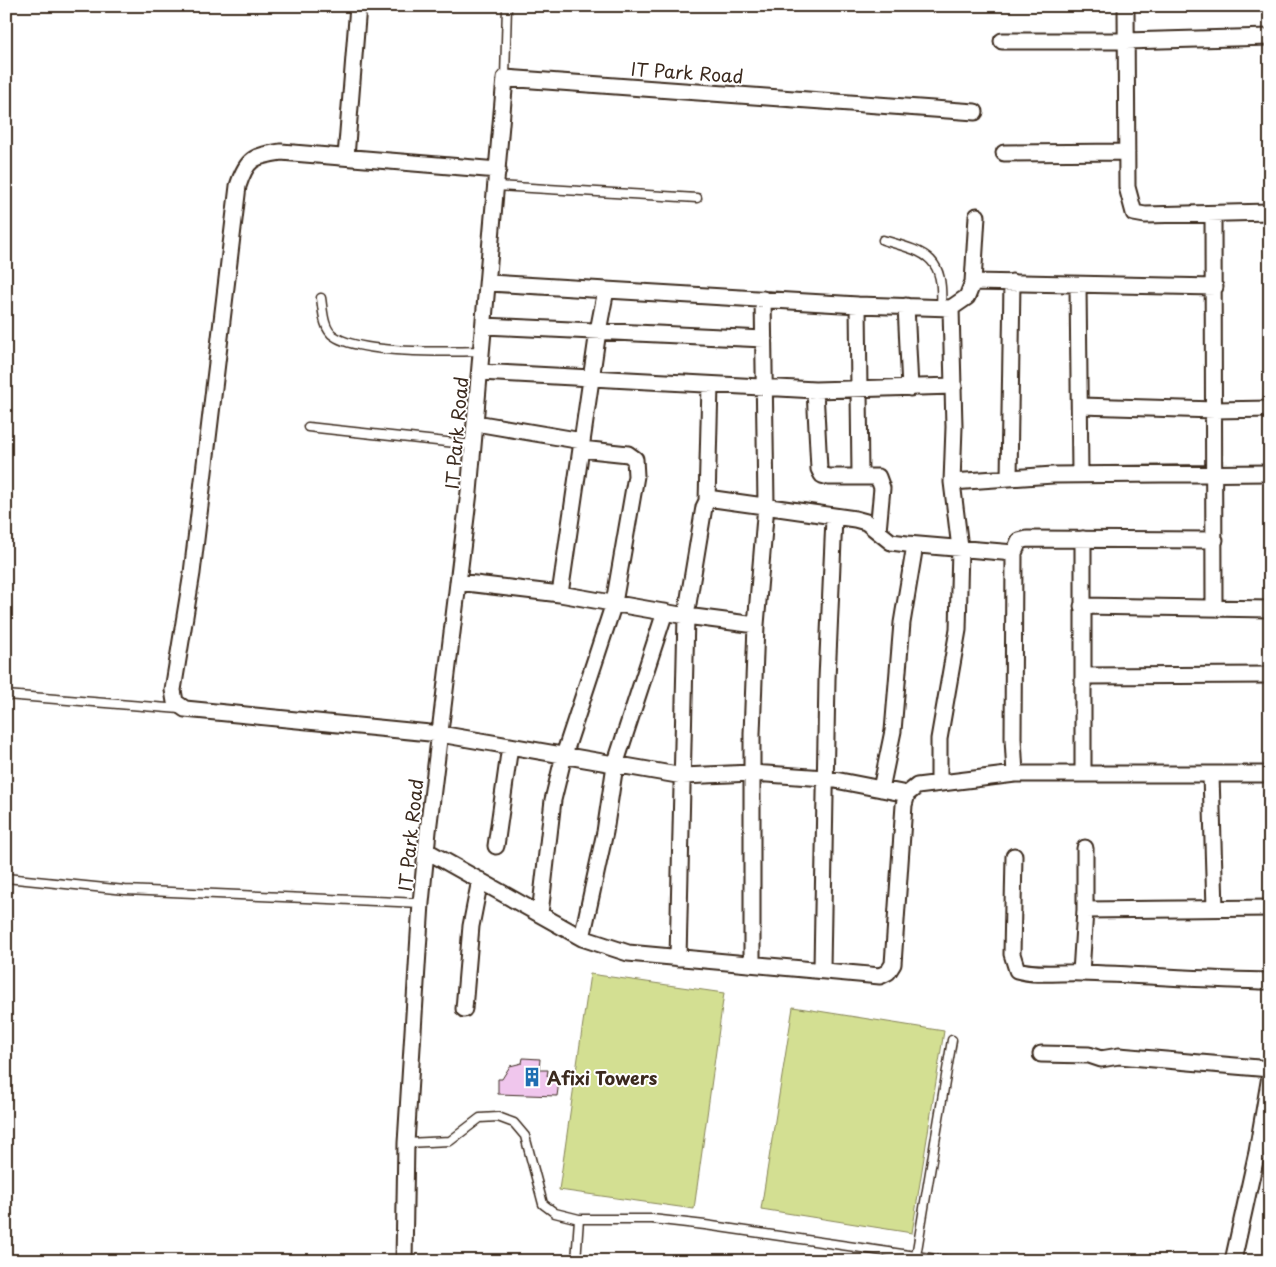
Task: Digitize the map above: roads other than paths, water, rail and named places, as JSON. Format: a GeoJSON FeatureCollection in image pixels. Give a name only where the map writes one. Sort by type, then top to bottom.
{"type":"FeatureCollection","features":[{"type":"Feature","properties":{"kind":"street"},"geometry":{"type":"LineString","coordinates":[[346,157],[358,6]]}},
{"type":"Feature","properties":{"kind":"street"},"geometry":{"type":"LineString","coordinates":[[1126,6],[1127,187],[1134,213],[1145,215],[1270,212]]}},
{"type":"Feature","properties":{"kind":"street"},"geometry":{"type":"LineString","coordinates":[[1002,41],[1125,41],[1270,36]]}},
{"type":"Feature","properties":{"kind":"street","name":"IT Park Road"},"geometry":{"type":"LineString","coordinates":[[404,1261],[406,1144],[422,903],[474,445],[505,78],[974,112]]}},
{"type":"Feature","properties":{"kind":"street"},"geometry":{"type":"LineString","coordinates":[[498,170],[281,152],[255,156],[244,170],[238,186],[192,573],[173,690],[175,702],[185,709],[440,734],[683,776],[752,773],[825,778],[906,794],[917,786],[1015,774],[1270,774]]}},
{"type":"Feature","properties":{"kind":"street"},"geometry":{"type":"LineString","coordinates":[[1004,153],[1127,152]]}},
{"type":"Feature","properties":{"kind":"street"},"geometry":{"type":"LineString","coordinates":[[1213,214],[1215,410],[1214,608]]}},
{"type":"Feature","properties":{"kind":"street"},"geometry":{"type":"LineString","coordinates":[[488,283],[858,305],[946,308],[967,297],[973,282],[978,216]]}},
{"type":"Feature","properties":{"kind":"street"},"geometry":{"type":"LineString","coordinates":[[973,282],[1214,287]]}},
{"type":"Feature","properties":{"kind":"street"},"geometry":{"type":"LineString","coordinates":[[1009,478],[1012,282]]}},
{"type":"Feature","properties":{"kind":"street"},"geometry":{"type":"LineString","coordinates":[[1078,285],[1081,406],[1080,474]]}},
{"type":"Feature","properties":{"kind":"street"},"geometry":{"type":"LineString","coordinates":[[560,594],[598,331],[606,290]]}},
{"type":"Feature","properties":{"kind":"street"},"geometry":{"type":"LineString","coordinates":[[752,964],[752,773],[756,625],[766,505],[763,299]]}},
{"type":"Feature","properties":{"kind":"street"},"geometry":{"type":"LineString","coordinates":[[858,305],[860,476]]}},
{"type":"Feature","properties":{"kind":"street"},"geometry":{"type":"LineString","coordinates":[[906,306],[910,388]]}},
{"type":"Feature","properties":{"kind":"street"},"geometry":{"type":"LineString","coordinates":[[939,783],[939,739],[958,630],[960,548],[952,482],[954,386],[946,308]]}},
{"type":"Feature","properties":{"kind":"street"},"geometry":{"type":"LineString","coordinates":[[484,326],[764,339]]}},
{"type":"Feature","properties":{"kind":"street"},"geometry":{"type":"LineString","coordinates":[[480,372],[815,390],[954,386]]}},
{"type":"Feature","properties":{"kind":"street"},"geometry":{"type":"LineString","coordinates":[[678,958],[686,616],[704,507],[707,501],[710,385]]}},
{"type":"Feature","properties":{"kind":"street"},"geometry":{"type":"LineString","coordinates":[[815,390],[819,469],[822,475],[878,477],[881,482],[878,531]]}},
{"type":"Feature","properties":{"kind":"street"},"geometry":{"type":"LineString","coordinates":[[1081,406],[1215,410],[1270,409]]}},
{"type":"Feature","properties":{"kind":"street"},"geometry":{"type":"LineString","coordinates":[[476,422],[628,454],[635,459],[637,465],[614,603],[564,755],[553,800],[540,914]]}},
{"type":"Feature","properties":{"kind":"street"},"geometry":{"type":"LineString","coordinates":[[952,482],[1080,474],[1270,473]]}},
{"type":"Feature","properties":{"kind":"street"},"geometry":{"type":"LineString","coordinates":[[707,501],[714,499],[766,505],[866,522],[891,542],[1014,553]]}},
{"type":"Feature","properties":{"kind":"street"},"geometry":{"type":"LineString","coordinates":[[822,969],[827,679],[834,518]]}},
{"type":"Feature","properties":{"kind":"street"},"geometry":{"type":"LineString","coordinates":[[1015,774],[1013,738],[1014,553],[1019,541],[1027,539],[1214,540]]}},
{"type":"Feature","properties":{"kind":"street"},"geometry":{"type":"LineString","coordinates":[[1083,539],[1083,774]]}},
{"type":"Feature","properties":{"kind":"street"},"geometry":{"type":"LineString","coordinates":[[881,789],[893,731],[902,623],[915,545]]}},
{"type":"Feature","properties":{"kind":"street"},"geometry":{"type":"LineString","coordinates":[[458,582],[560,594],[686,616],[756,625]]}},
{"type":"Feature","properties":{"kind":"street"},"geometry":{"type":"LineString","coordinates":[[1082,606],[1270,609]]}},
{"type":"Feature","properties":{"kind":"street"},"geometry":{"type":"LineString","coordinates":[[582,938],[604,841],[615,765],[664,612]]}},
{"type":"Feature","properties":{"kind":"street"},"geometry":{"type":"LineString","coordinates":[[1082,676],[1270,675]]}},
{"type":"Feature","properties":{"kind":"street"},"geometry":{"type":"LineString","coordinates":[[496,846],[510,746]]}},
{"type":"Feature","properties":{"kind":"street"},"geometry":{"type":"LineString","coordinates":[[1211,774],[1215,909]]}},
{"type":"Feature","properties":{"kind":"street"},"geometry":{"type":"LineString","coordinates":[[427,851],[582,938],[628,953],[822,969],[880,976],[888,972],[893,964],[906,794]]}},
{"type":"Feature","properties":{"kind":"street"},"geometry":{"type":"LineString","coordinates":[[1080,973],[1085,910],[1085,848]]}},
{"type":"Feature","properties":{"kind":"street"},"geometry":{"type":"LineString","coordinates":[[1014,856],[1012,954],[1016,970],[1029,973],[1080,973],[1198,980],[1270,981]]}},
{"type":"Feature","properties":{"kind":"street"},"geometry":{"type":"LineString","coordinates":[[464,1009],[471,926],[480,880]]}},
{"type":"Feature","properties":{"kind":"street"},"geometry":{"type":"LineString","coordinates":[[1085,910],[1270,908]]}},
{"type":"Feature","properties":{"kind":"street"},"geometry":{"type":"LineString","coordinates":[[1040,1054],[1089,1055],[1101,1059],[1119,1056],[1270,1069]]}},
{"type":"Feature","properties":{"kind":"street"},"geometry":{"type":"LineString","coordinates":[[1233,1261],[1264,1152],[1270,1076]]}},
{"type":"Feature","properties":{"kind":"lane"},"geometry":{"type":"LineString","coordinates":[[505,78],[507,6]]}},
{"type":"Feature","properties":{"kind":"lane"},"geometry":{"type":"LineString","coordinates":[[497,186],[697,198]]}},
{"type":"Feature","properties":{"kind":"lane"},"geometry":{"type":"LineString","coordinates":[[883,240],[922,253],[931,260],[940,273],[946,308]]}},
{"type":"Feature","properties":{"kind":"lane"},"geometry":{"type":"LineString","coordinates":[[321,298],[326,324],[333,336],[355,345],[434,352],[482,351]]}},
{"type":"Feature","properties":{"kind":"lane"},"geometry":{"type":"LineString","coordinates":[[308,426],[474,445]]}},
{"type":"Feature","properties":{"kind":"lane"},"geometry":{"type":"LineString","coordinates":[[6,694],[185,709]]}},
{"type":"Feature","properties":{"kind":"lane"},"geometry":{"type":"LineString","coordinates":[[6,878],[125,890],[422,903]]}},
{"type":"Feature","properties":{"kind":"lane"},"geometry":{"type":"LineString","coordinates":[[916,1256],[952,1040]]}},
{"type":"Feature","properties":{"kind":"lane"},"geometry":{"type":"LineString","coordinates":[[406,1144],[450,1141],[480,1118],[498,1117],[514,1124],[525,1136],[543,1204],[554,1213],[579,1219],[652,1219],[769,1233],[950,1261]]}},
{"type":"Feature","properties":{"kind":"lane"},"geometry":{"type":"LineString","coordinates":[[576,1261],[579,1219]]}},
{"type":"Feature","properties":{"kind":"place","name":"Afixi Towers"},"geometry":{"type":"Point","coordinates":[532,1077]}}]}
